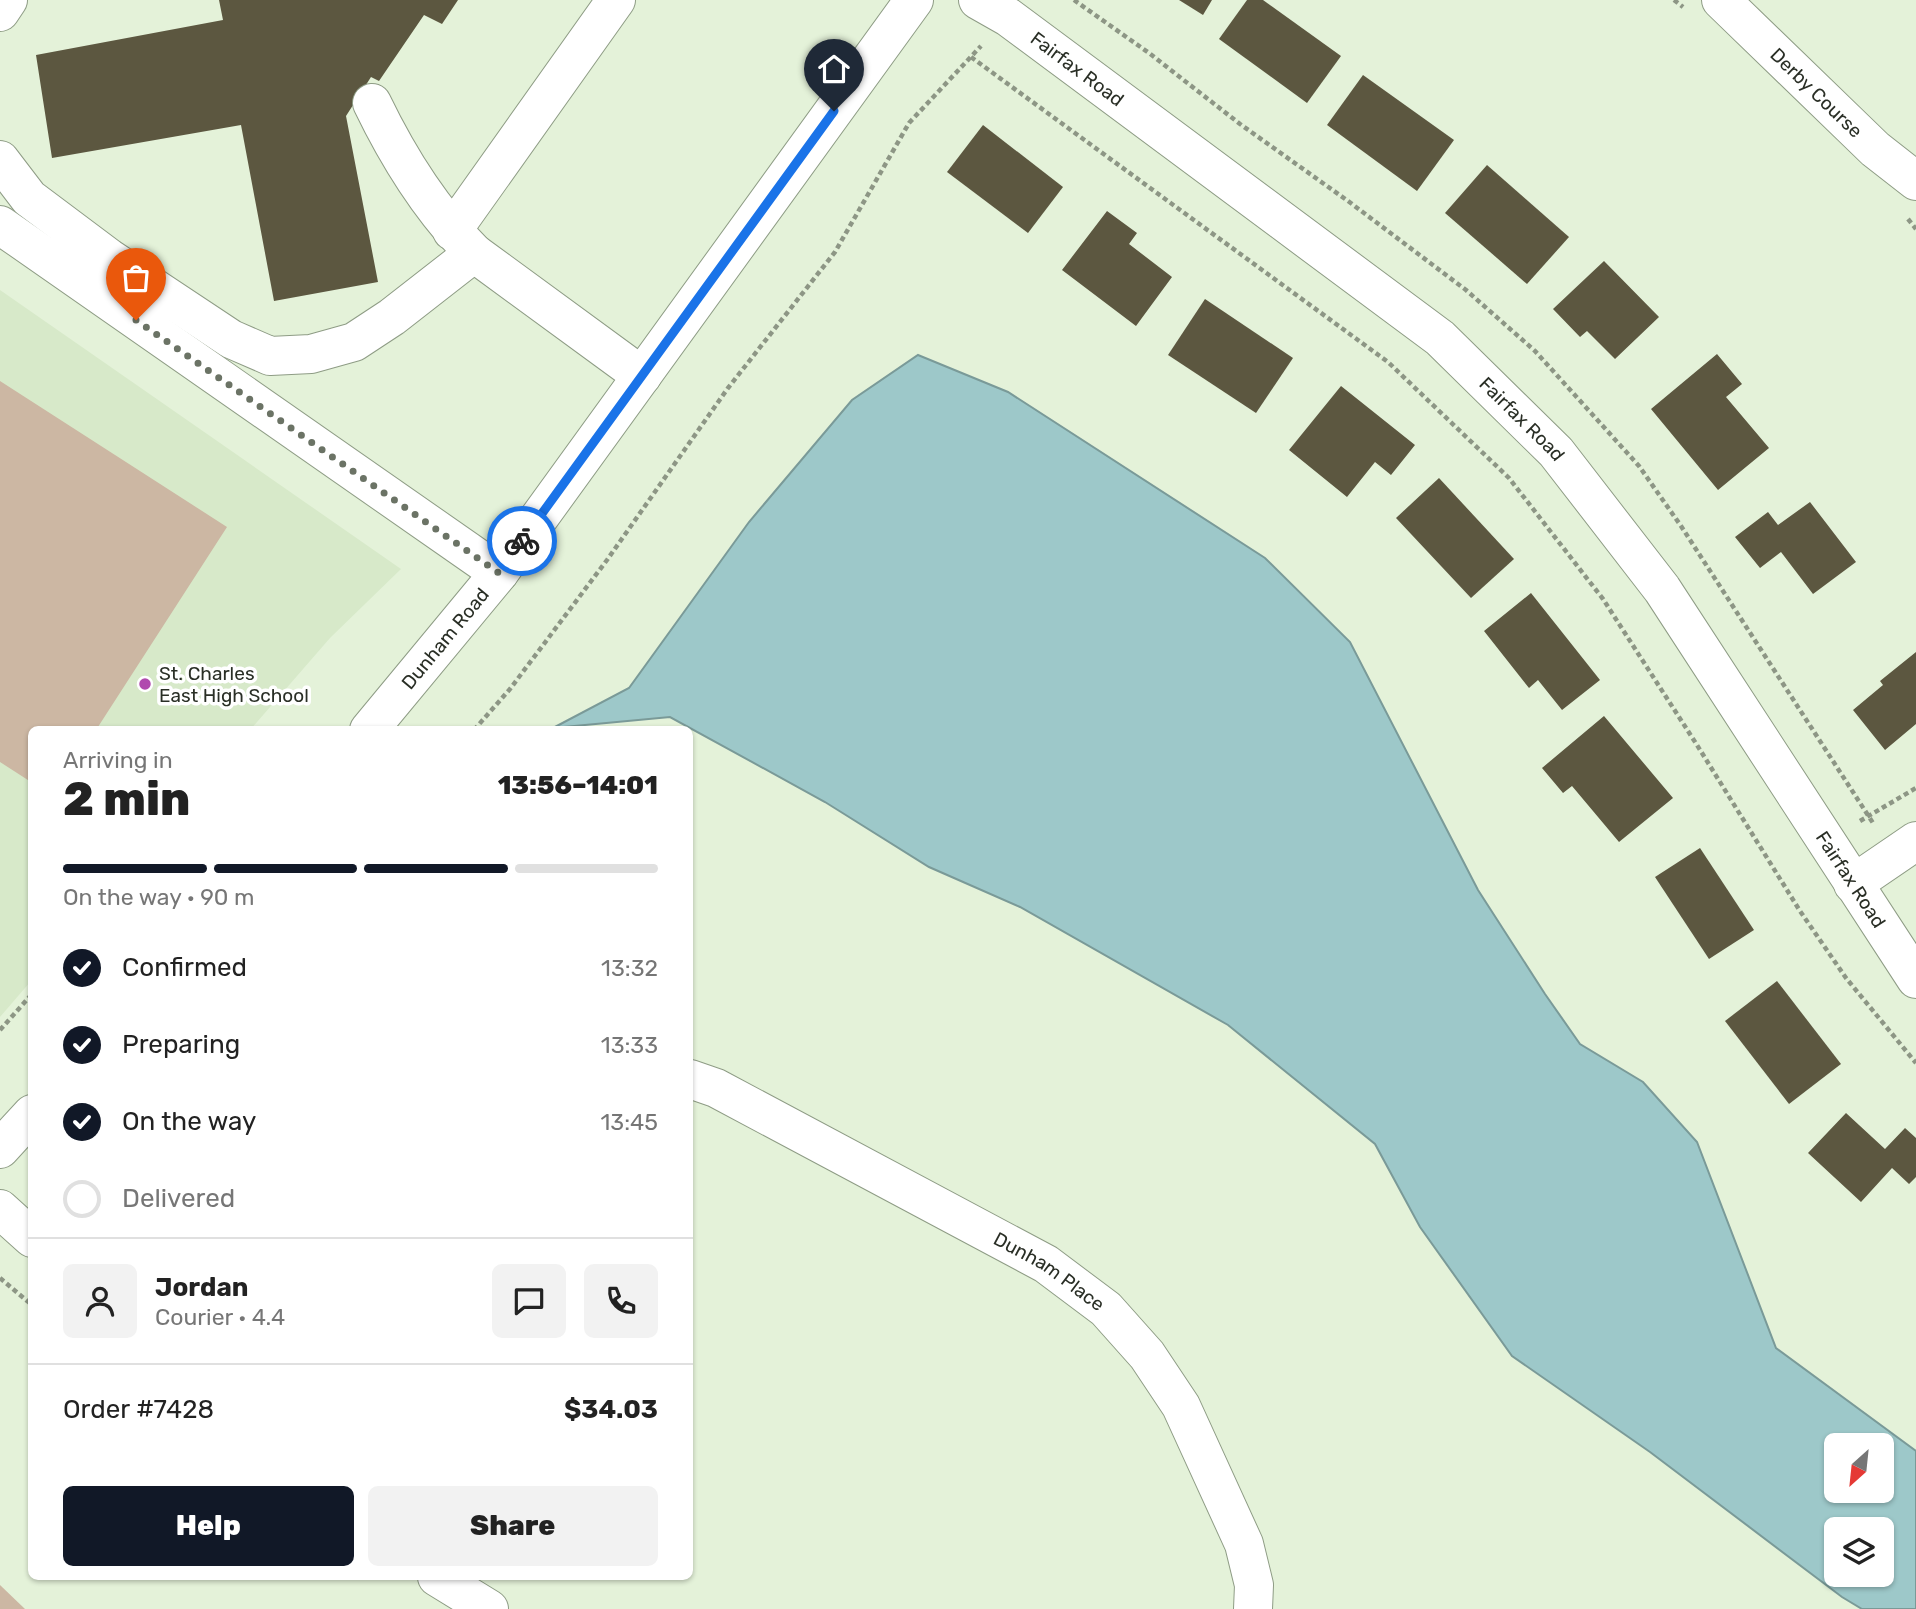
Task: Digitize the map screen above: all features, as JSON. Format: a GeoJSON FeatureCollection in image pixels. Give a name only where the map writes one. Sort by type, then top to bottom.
{"type":"FeatureCollection","features":[{"type":"Feature","properties":{"kind":"street"},"geometry":{"type":"LineString","coordinates":[[0,12],[8,0]]}},
{"type":"Feature","properties":{"kind":"street"},"geometry":{"type":"LineString","coordinates":[[0,160],[29,198],[109,258],[231,339],[270,356],[311,354],[354,342],[392,317],[463,242],[616,0]]}},
{"type":"Feature","properties":{"kind":"street","name":"Dunham Road"},"geometry":{"type":"LineString","coordinates":[[372,726],[499,573],[914,0]]}},
{"type":"Feature","properties":{"kind":"street","name":"Derby Course"},"geometry":{"type":"LineString","coordinates":[[1721,0],[1874,149],[1916,181]]}},
{"type":"Feature","properties":{"kind":"street","name":"Fairfax Road"},"geometry":{"type":"LineString","coordinates":[[993,8],[1440,338],[1556,453],[1662,589],[1916,979]]}},
{"type":"Feature","properties":{"kind":"street"},"geometry":{"type":"LineString","coordinates":[[372,103],[387,135],[463,242],[642,376]]}},
{"type":"Feature","properties":{"kind":"street"},"geometry":{"type":"LineString","coordinates":[[0,225],[499,573]]}},
{"type":"Feature","properties":{"kind":"street"},"geometry":{"type":"LineString","coordinates":[[1853,884],[1905,848]]}},
{"type":"Feature","properties":{"kind":"street","name":"Dunham Place"},"geometry":{"type":"LineString","coordinates":[[693,1080],[716,1088],[1046,1264],[1106,1309],[1147,1354],[1181,1406],[1244,1544],[1254,1584],[1253,1609]]}},
{"type":"Feature","properties":{"kind":"street"},"geometry":{"type":"LineString","coordinates":[[0,1149],[28,1118]]}},
{"type":"Feature","properties":{"kind":"street"},"geometry":{"type":"LineString","coordinates":[[0,1209],[28,1234]]}},
{"type":"Feature","properties":{"kind":"street"},"geometry":{"type":"LineString","coordinates":[[442,1580],[489,1609]]}},
{"type":"Feature","properties":{"kind":"path"},"geometry":{"type":"LineString","coordinates":[[478,726],[510,689],[607,560],[728,388],[835,252],[909,123],[971,57],[993,8]]}},
{"type":"Feature","properties":{"kind":"path"},"geometry":{"type":"LineString","coordinates":[[971,57],[1388,362],[1509,478],[1603,599],[1838,967],[1916,1063]]}},
{"type":"Feature","properties":{"kind":"path"},"geometry":{"type":"LineString","coordinates":[[1789,697],[1868,816],[1905,848]]}},
{"type":"Feature","properties":{"kind":"path"},"geometry":{"type":"LineString","coordinates":[[1854,824],[1916,788]]}},
{"type":"Feature","properties":{"kind":"path"},"geometry":{"type":"LineString","coordinates":[[0,1030],[28,998]]}},
{"type":"Feature","properties":{"kind":"path"},"geometry":{"type":"LineString","coordinates":[[0,1278],[28,1302]]}},
{"type":"Feature","properties":{"kind":"shaded area","name":"St. Charles East High School"},"geometry":{"type":"Polygon","coordinates":[[[0,290],[401,569],[330,638],[253,726],[28,726],[28,984],[0,1017],[0,290]]]}},
{"type":"Feature","properties":{"kind":"shaded area"},"geometry":{"type":"Polygon","coordinates":[[[0,381],[227,527],[99,726],[28,726],[28,780],[0,762],[0,381]]]}},
{"type":"Feature","properties":{"kind":"shaded area"},"geometry":{"type":"Polygon","coordinates":[[[0,1585],[25,1609],[0,1609],[0,1585]]]}},
{"type":"Feature","properties":{"kind":"water"},"geometry":{"type":"Polygon","coordinates":[[[918,355],[1008,392],[1265,558],[1350,642],[1478,890],[1580,1044],[1643,1082],[1697,1142],[1776,1348],[1892,1433],[1824,1433],[1824,1503],[1894,1503],[1894,1435],[1916,1451],[1916,1609],[1862,1609],[1829,1587],[1894,1587],[1894,1517],[1824,1517],[1824,1583],[1650,1452],[1512,1356],[1420,1227],[1375,1144],[1228,1025],[1020,907],[929,867],[825,802],[693,730],[693,726],[686,726],[670,717],[557,726],[629,688],[749,522],[852,400],[918,355]]]}},
{"type":"Feature","properties":{"kind":"building"},"geometry":{"type":"Polygon","coordinates":[[[219,0],[458,0],[442,24],[424,15],[379,81],[371,77],[346,116],[378,282],[274,301],[241,125],[52,158],[36,55],[223,20],[219,0]]]}},
{"type":"Feature","properties":{"kind":"building"},"geometry":{"type":"Polygon","coordinates":[[[1179,0],[1212,0],[1203,15],[1179,0]]]}},
{"type":"Feature","properties":{"kind":"building"},"geometry":{"type":"Polygon","coordinates":[[[1247,0],[1263,0],[1341,56],[1307,103],[1219,39],[1247,0]]]}},
{"type":"Feature","properties":{"kind":"building"},"geometry":{"type":"Polygon","coordinates":[[[1363,75],[1454,140],[1417,191],[1327,125],[1363,75]]]}},
{"type":"Feature","properties":{"kind":"building"},"geometry":{"type":"Polygon","coordinates":[[[983,125],[1063,187],[1028,233],[947,172],[983,125]]]}},
{"type":"Feature","properties":{"kind":"building"},"geometry":{"type":"Polygon","coordinates":[[[1487,165],[1569,237],[1527,284],[1445,213],[1487,165]]]}},
{"type":"Feature","properties":{"kind":"building"},"geometry":{"type":"Polygon","coordinates":[[[1107,211],[1137,233],[1129,244],[1172,277],[1136,326],[1062,270],[1107,211]]]}},
{"type":"Feature","properties":{"kind":"building"},"geometry":{"type":"Polygon","coordinates":[[[1604,261],[1659,317],[1615,359],[1587,331],[1580,337],[1553,309],[1604,261]]]}},
{"type":"Feature","properties":{"kind":"building"},"geometry":{"type":"Polygon","coordinates":[[[1205,299],[1293,358],[1256,413],[1168,355],[1205,299]]]}},
{"type":"Feature","properties":{"kind":"building"},"geometry":{"type":"Polygon","coordinates":[[[1717,354],[1742,384],[1726,397],[1769,448],[1718,490],[1651,409],[1717,354]]]}},
{"type":"Feature","properties":{"kind":"building"},"geometry":{"type":"Polygon","coordinates":[[[1341,386],[1415,445],[1391,475],[1375,462],[1347,497],[1289,450],[1341,386]]]}},
{"type":"Feature","properties":{"kind":"building"},"geometry":{"type":"Polygon","coordinates":[[[1439,478],[1514,559],[1471,598],[1396,518],[1439,478]]]}},
{"type":"Feature","properties":{"kind":"building"},"geometry":{"type":"Polygon","coordinates":[[[1810,502],[1856,562],[1813,594],[1781,552],[1760,568],[1735,537],[1768,512],[1778,525],[1810,502]]]}},
{"type":"Feature","properties":{"kind":"building"},"geometry":{"type":"Polygon","coordinates":[[[1531,593],[1600,680],[1562,710],[1538,680],[1529,688],[1484,631],[1531,593]]]}},
{"type":"Feature","properties":{"kind":"building"},"geometry":{"type":"Polygon","coordinates":[[[1916,652],[1916,724],[1885,750],[1853,710],[1883,685],[1880,681],[1916,652]]]}},
{"type":"Feature","properties":{"kind":"building"},"geometry":{"type":"Polygon","coordinates":[[[1604,716],[1673,798],[1619,842],[1572,786],[1563,793],[1542,768],[1604,716]]]}},
{"type":"Feature","properties":{"kind":"building"},"geometry":{"type":"Polygon","coordinates":[[[1700,848],[1754,930],[1709,959],[1655,877],[1700,848]]]}},
{"type":"Feature","properties":{"kind":"building"},"geometry":{"type":"Polygon","coordinates":[[[1777,981],[1841,1064],[1789,1104],[1725,1021],[1777,981]]]}},
{"type":"Feature","properties":{"kind":"building"},"geometry":{"type":"Polygon","coordinates":[[[1846,1113],[1885,1149],[1905,1128],[1916,1138],[1916,1177],[1909,1184],[1892,1168],[1861,1202],[1808,1153],[1846,1113]]]}},
{"type":"Feature","properties":{"kind":"way so far"},"geometry":{"type":"LineString","coordinates":[[136,320],[499,573],[522,541]]}},
{"type":"Feature","properties":{"kind":"place","name":"St. Charles East High School"},"geometry":{"type":"Point","coordinates":[145,684]}},
{"type":"Feature","properties":{"kind":"route"},"geometry":{"type":"LineString","coordinates":[[522,541],[834,111]]}}]}
